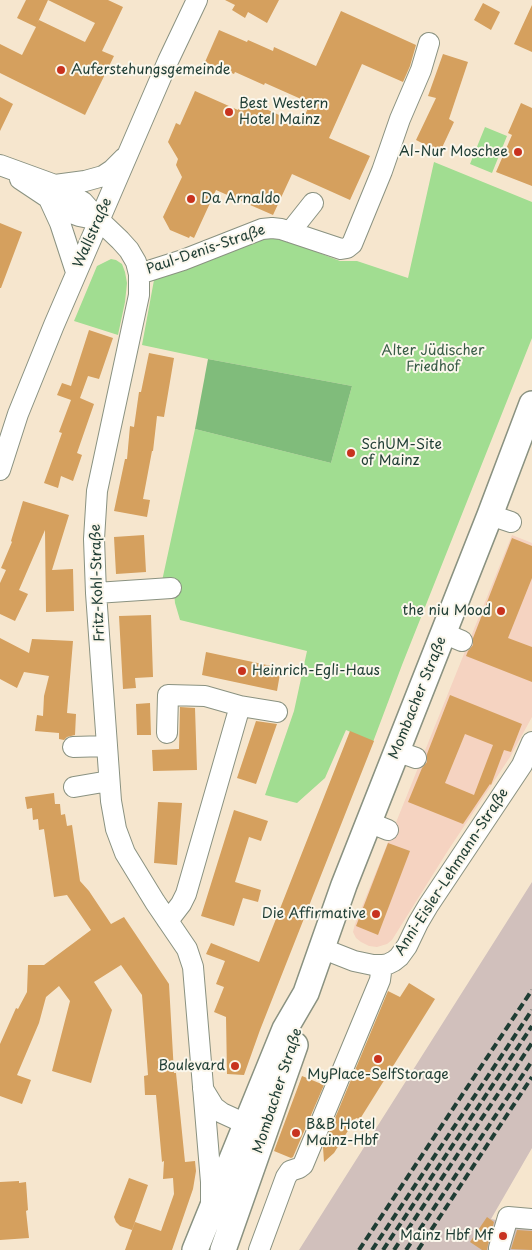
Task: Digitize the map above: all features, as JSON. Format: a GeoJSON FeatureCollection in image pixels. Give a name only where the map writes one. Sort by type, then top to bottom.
{"type":"FeatureCollection","features":[{"type":"Feature","properties":{"kind":"main road","name":"Mombacher Straße"},"geometry":{"type":"LineString","coordinates":[[223,1250],[298,1036],[306,993],[322,948],[378,826],[500,519],[532,404]]}},
{"type":"Feature","properties":{"kind":"main road","name":"Mombacher Straße"},"geometry":{"type":"LineString","coordinates":[[195,1250],[285,1029],[306,993]]}},
{"type":"Feature","properties":{"kind":"main road","name":"Mombacher Straße"},"geometry":{"type":"LineString","coordinates":[[246,1124],[255,1160]]}},
{"type":"Feature","properties":{"kind":"street","name":"Wallstraße"},"geometry":{"type":"LineString","coordinates":[[0,470],[18,414],[76,272],[196,0]]}},
{"type":"Feature","properties":{"kind":"street","name":"Paul-Denis-Straße"},"geometry":{"type":"LineString","coordinates":[[139,274],[183,260],[262,229],[272,228],[290,232],[341,248],[347,248],[352,244],[382,171],[430,43]]}},
{"type":"Feature","properties":{"kind":"street"},"geometry":{"type":"LineString","coordinates":[[76,272],[52,192],[103,176],[128,155]]}},
{"type":"Feature","properties":{"kind":"street","name":"Fritz-Kohl-Straße"},"geometry":{"type":"LineString","coordinates":[[0,166],[52,192],[83,202],[129,250],[136,262],[139,274],[139,295],[98,491],[94,539],[109,781],[113,814],[125,853],[187,949],[193,967],[211,1192],[210,1213]]}},
{"type":"Feature","properties":{"kind":"street"},"geometry":{"type":"LineString","coordinates":[[290,232],[313,203]]}},
{"type":"Feature","properties":{"kind":"street"},"geometry":{"type":"LineString","coordinates":[[96,593],[171,588]]}},
{"type":"Feature","properties":{"kind":"street"},"geometry":{"type":"LineString","coordinates":[[167,733],[168,695],[205,696],[240,706],[277,712]]}},
{"type":"Feature","properties":{"kind":"street"},"geometry":{"type":"LineString","coordinates":[[167,920],[182,904],[186,894],[240,706]]}},
{"type":"Feature","properties":{"kind":"street","name":"Anni-Eisler-Lehmann-Straße"},"geometry":{"type":"LineString","coordinates":[[322,948],[354,961],[382,965],[394,961],[402,953],[425,911],[522,765],[527,741]]}},
{"type":"Feature","properties":{"kind":"street"},"geometry":{"type":"LineString","coordinates":[[72,746],[107,746]]}},
{"type":"Feature","properties":{"kind":"street"},"geometry":{"type":"LineString","coordinates":[[74,787],[109,781]]}},
{"type":"Feature","properties":{"kind":"street"},"geometry":{"type":"LineString","coordinates":[[259,1250],[286,1177],[290,1171],[303,1165],[380,980],[382,965]]}},
{"type":"Feature","properties":{"kind":"street"},"geometry":{"type":"LineString","coordinates":[[203,1089],[214,1107],[222,1113],[246,1124]]}},
{"type":"Feature","properties":{"kind":"street"},"geometry":{"type":"LineString","coordinates":[[499,1248],[508,1217],[532,1219]]}},
{"type":"Feature","properties":{"kind":"shaded area"},"geometry":{"type":"Polygon","coordinates":[[[512,535],[532,543],[532,717],[510,757],[392,940],[387,944],[377,947],[369,946],[356,938],[353,932],[355,924],[512,535]]]}},
{"type":"Feature","properties":{"kind":"shaded area"},"geometry":{"type":"Polygon","coordinates":[[[532,882],[532,1148],[491,1219],[532,1227],[532,1250],[299,1250],[532,882]]]}},
{"type":"Feature","properties":{"kind":"green space"},"geometry":{"type":"Polygon","coordinates":[[[485,127],[507,136],[492,173],[470,164],[485,127]]]}},
{"type":"Feature","properties":{"kind":"green space","name":"Alter Jüdischer Friedhof"},"geometry":{"type":"Polygon","coordinates":[[[434,162],[532,202],[532,338],[373,742],[346,730],[325,778],[297,803],[265,795],[294,711],[307,651],[180,620],[175,603],[173,581],[162,581],[195,429],[331,463],[352,386],[142,345],[154,280],[259,239],[271,237],[340,261],[357,261],[408,278],[434,162]]]}},
{"type":"Feature","properties":{"kind":"green space"},"geometry":{"type":"Polygon","coordinates":[[[111,259],[122,264],[127,283],[118,335],[74,321],[97,266],[111,259]]]}},
{"type":"Feature","properties":{"kind":"green space"},"geometry":{"type":"Polygon","coordinates":[[[208,359],[352,386],[331,463],[195,429],[208,359]]]}},
{"type":"Feature","properties":{"kind":"building","name":"Auferstehungsgemeinde"},"geometry":{"type":"Polygon","coordinates":[[[26,0],[48,0],[108,0],[123,7],[102,51],[114,56],[85,115],[0,73],[0,44],[22,55],[36,27],[17,18],[26,0]],[[48,0],[37,24],[39,20],[85,42],[95,23],[48,0]]]}},
{"type":"Feature","properties":{"kind":"building"},"geometry":{"type":"Polygon","coordinates":[[[225,0],[279,0],[267,23],[248,12],[245,18],[232,10],[235,5],[225,0]]]}},
{"type":"Feature","properties":{"kind":"building"},"geometry":{"type":"Polygon","coordinates":[[[483,3],[500,12],[491,30],[474,20],[483,3]]]}},
{"type":"Feature","properties":{"kind":"building"},"geometry":{"type":"Polygon","coordinates":[[[532,5],[532,52],[514,44],[532,5]]]}},
{"type":"Feature","properties":{"kind":"building","name":"Best Western Hotel Mainz"},"geometry":{"type":"Polygon","coordinates":[[[341,11],[416,45],[403,82],[362,64],[329,138],[370,156],[350,200],[292,174],[273,215],[216,190],[194,238],[190,236],[189,238],[170,230],[163,217],[182,177],[176,165],[178,159],[168,142],[176,123],[180,125],[195,91],[238,110],[243,100],[246,102],[258,99],[255,104],[301,125],[310,103],[265,83],[264,85],[235,72],[234,74],[205,62],[219,30],[273,51],[274,47],[316,66],[341,11]]]}},
{"type":"Feature","properties":{"kind":"building"},"geometry":{"type":"Polygon","coordinates":[[[443,54],[468,62],[449,119],[454,122],[440,152],[416,140],[436,98],[428,96],[443,54]]]}},
{"type":"Feature","properties":{"kind":"building"},"geometry":{"type":"Polygon","coordinates":[[[0,97],[13,104],[0,131],[0,97]]]}},
{"type":"Feature","properties":{"kind":"building"},"geometry":{"type":"Polygon","coordinates":[[[521,103],[532,108],[532,186],[496,172],[512,135],[508,133],[521,103]]]}},
{"type":"Feature","properties":{"kind":"building"},"geometry":{"type":"Polygon","coordinates":[[[0,223],[22,232],[1,288],[0,288],[0,223]]]}},
{"type":"Feature","properties":{"kind":"building"},"geometry":{"type":"Polygon","coordinates":[[[89,330],[113,338],[99,379],[88,376],[80,398],[94,404],[77,453],[82,455],[73,481],[61,476],[58,488],[44,483],[62,433],[59,432],[71,400],[57,395],[62,383],[71,386],[89,330]]]}},
{"type":"Feature","properties":{"kind":"building"},"geometry":{"type":"Polygon","coordinates":[[[149,353],[174,358],[164,417],[157,416],[153,451],[143,499],[150,500],[147,517],[114,511],[125,459],[127,459],[130,426],[134,427],[139,392],[141,392],[149,353]]]}},
{"type":"Feature","properties":{"kind":"building"},"geometry":{"type":"Polygon","coordinates":[[[23,501],[69,515],[52,570],[73,569],[74,611],[46,612],[45,530],[19,590],[28,594],[15,621],[0,614],[0,583],[6,570],[1,568],[12,542],[23,501]]]}},
{"type":"Feature","properties":{"kind":"building"},"geometry":{"type":"Polygon","coordinates":[[[144,535],[146,572],[116,574],[114,537],[144,535]]]}},
{"type":"Feature","properties":{"kind":"building","name":"the niu Mood"},"geometry":{"type":"Polygon","coordinates":[[[512,538],[532,546],[532,578],[508,638],[532,647],[532,682],[466,656],[473,645],[473,638],[512,538]]]}},
{"type":"Feature","properties":{"kind":"building"},"geometry":{"type":"Polygon","coordinates":[[[151,615],[153,677],[135,678],[136,688],[123,689],[119,616],[151,615]]]}},
{"type":"Feature","properties":{"kind":"building"},"geometry":{"type":"Polygon","coordinates":[[[0,638],[29,653],[32,639],[73,641],[67,713],[76,714],[75,735],[64,740],[59,739],[59,733],[35,731],[37,715],[43,716],[44,696],[49,676],[24,672],[17,688],[0,679],[0,638]]]}},
{"type":"Feature","properties":{"kind":"building","name":"Heinrich-Egli-Haus"},"geometry":{"type":"Polygon","coordinates":[[[206,652],[281,668],[277,691],[202,675],[206,652]]]}},
{"type":"Feature","properties":{"kind":"building"},"geometry":{"type":"Polygon","coordinates":[[[450,695],[522,724],[511,752],[504,750],[491,785],[463,824],[408,802],[422,768],[427,762],[427,754],[450,695]],[[465,734],[445,783],[474,795],[493,745],[465,734]]]}},
{"type":"Feature","properties":{"kind":"building"},"geometry":{"type":"Polygon","coordinates":[[[150,703],[151,735],[137,735],[136,704],[150,703]]]}},
{"type":"Feature","properties":{"kind":"building"},"geometry":{"type":"Polygon","coordinates":[[[180,707],[195,708],[197,770],[153,771],[152,750],[179,749],[180,707]]]}},
{"type":"Feature","properties":{"kind":"building"},"geometry":{"type":"Polygon","coordinates":[[[256,721],[277,724],[256,784],[237,778],[256,721]]]}},
{"type":"Feature","properties":{"kind":"building"},"geometry":{"type":"Polygon","coordinates":[[[350,731],[374,741],[244,1075],[227,1074],[226,1017],[214,1012],[224,987],[216,984],[225,961],[206,954],[211,943],[259,962],[350,731]]]}},
{"type":"Feature","properties":{"kind":"building"},"geometry":{"type":"Polygon","coordinates":[[[54,793],[55,804],[60,804],[61,815],[65,814],[67,826],[72,825],[80,881],[111,924],[124,917],[169,984],[174,1073],[176,1073],[185,1162],[195,1161],[196,1171],[193,1189],[172,1250],[125,1250],[135,1222],[161,1231],[174,1194],[173,1178],[163,1179],[164,1161],[162,1162],[156,1095],[145,1095],[144,1076],[148,1075],[142,995],[121,965],[94,982],[112,1010],[91,1083],[52,1071],[70,1001],[59,986],[46,997],[39,1023],[17,1075],[31,1080],[22,1104],[0,1096],[0,1044],[16,1008],[18,1009],[27,992],[28,965],[44,965],[91,930],[67,895],[54,897],[44,829],[39,830],[38,819],[33,820],[32,808],[27,809],[25,797],[54,793]]]}},
{"type":"Feature","properties":{"kind":"building"},"geometry":{"type":"Polygon","coordinates":[[[158,802],[182,803],[177,865],[154,863],[158,802]]]}},
{"type":"Feature","properties":{"kind":"building"},"geometry":{"type":"Polygon","coordinates":[[[234,810],[268,821],[261,841],[249,837],[235,882],[261,890],[258,902],[243,898],[234,926],[201,916],[234,810]]]}},
{"type":"Feature","properties":{"kind":"building"},"geometry":{"type":"Polygon","coordinates":[[[388,843],[410,851],[378,935],[356,926],[388,843]]]}},
{"type":"Feature","properties":{"kind":"building","name":"MyPlace-SelfStorage"},"geometry":{"type":"Polygon","coordinates":[[[409,983],[435,999],[360,1119],[356,1118],[334,1153],[324,1162],[323,1147],[388,991],[400,997],[409,983]]]}},
{"type":"Feature","properties":{"kind":"building","name":"B&B Hotel Mainz-Hbf"},"geometry":{"type":"Polygon","coordinates":[[[302,1076],[324,1085],[291,1158],[274,1151],[302,1076]]]}},
{"type":"Feature","properties":{"kind":"building"},"geometry":{"type":"Polygon","coordinates":[[[129,1178],[148,1185],[132,1230],[120,1226],[114,1217],[129,1178]]]}},
{"type":"Feature","properties":{"kind":"building"},"geometry":{"type":"Polygon","coordinates":[[[19,1181],[19,1183],[26,1182],[28,1210],[26,1211],[29,1238],[0,1240],[0,1182],[19,1181]]]}},
{"type":"Feature","properties":{"kind":"building"},"geometry":{"type":"Polygon","coordinates":[[[487,1217],[494,1222],[487,1250],[482,1250],[470,1242],[487,1217]]]}},
{"type":"Feature","properties":{"kind":"building"},"geometry":{"type":"Polygon","coordinates":[[[517,1230],[532,1231],[532,1250],[511,1249],[517,1230]]]}},
{"type":"Feature","properties":{"kind":"railway"},"geometry":{"type":"LineString","coordinates":[[359,1250],[532,990]]}},
{"type":"Feature","properties":{"kind":"railway"},"geometry":{"type":"LineString","coordinates":[[372,1250],[532,1010]]}},
{"type":"Feature","properties":{"kind":"railway"},"geometry":{"type":"LineString","coordinates":[[383,1250],[532,1026]]}},
{"type":"Feature","properties":{"kind":"railway"},"geometry":{"type":"LineString","coordinates":[[394,1250],[532,1043]]}},
{"type":"Feature","properties":{"kind":"railway"},"geometry":{"type":"LineString","coordinates":[[406,1250],[532,1061]]}},
{"type":"Feature","properties":{"kind":"railway"},"geometry":{"type":"LineString","coordinates":[[418,1250],[532,1077]]}},
{"type":"Feature","properties":{"kind":"place","name":"Auferstehungsgemeinde"},"geometry":{"type":"Point","coordinates":[61,70]}},
{"type":"Feature","properties":{"kind":"place","name":"Best Western Hotel Mainz"},"geometry":{"type":"Point","coordinates":[229,112]}},
{"type":"Feature","properties":{"kind":"place","name":"Al-Nur Moschee"},"geometry":{"type":"Point","coordinates":[518,152]}},
{"type":"Feature","properties":{"kind":"place","name":"Da Arnaldo"},"geometry":{"type":"Point","coordinates":[191,199]}},
{"type":"Feature","properties":{"kind":"place","name":"SchUM-Site of Mainz"},"geometry":{"type":"Point","coordinates":[351,453]}},
{"type":"Feature","properties":{"kind":"place","name":"the niu Mood"},"geometry":{"type":"Point","coordinates":[501,611]}},
{"type":"Feature","properties":{"kind":"place","name":"Heinrich-Egli-Haus"},"geometry":{"type":"Point","coordinates":[242,671]}},
{"type":"Feature","properties":{"kind":"place","name":"Die Affirmative"},"geometry":{"type":"Point","coordinates":[376,914]}},
{"type":"Feature","properties":{"kind":"place","name":"MyPlace-SelfStorage"},"geometry":{"type":"Point","coordinates":[378,1059]}},
{"type":"Feature","properties":{"kind":"place","name":"Boulevard"},"geometry":{"type":"Point","coordinates":[235,1066]}},
{"type":"Feature","properties":{"kind":"place","name":"B&B Hotel Mainz-Hbf"},"geometry":{"type":"Point","coordinates":[296,1133]}},
{"type":"Feature","properties":{"kind":"place","name":"Mainz Hbf Mf"},"geometry":{"type":"Point","coordinates":[503,1236]}}]}
